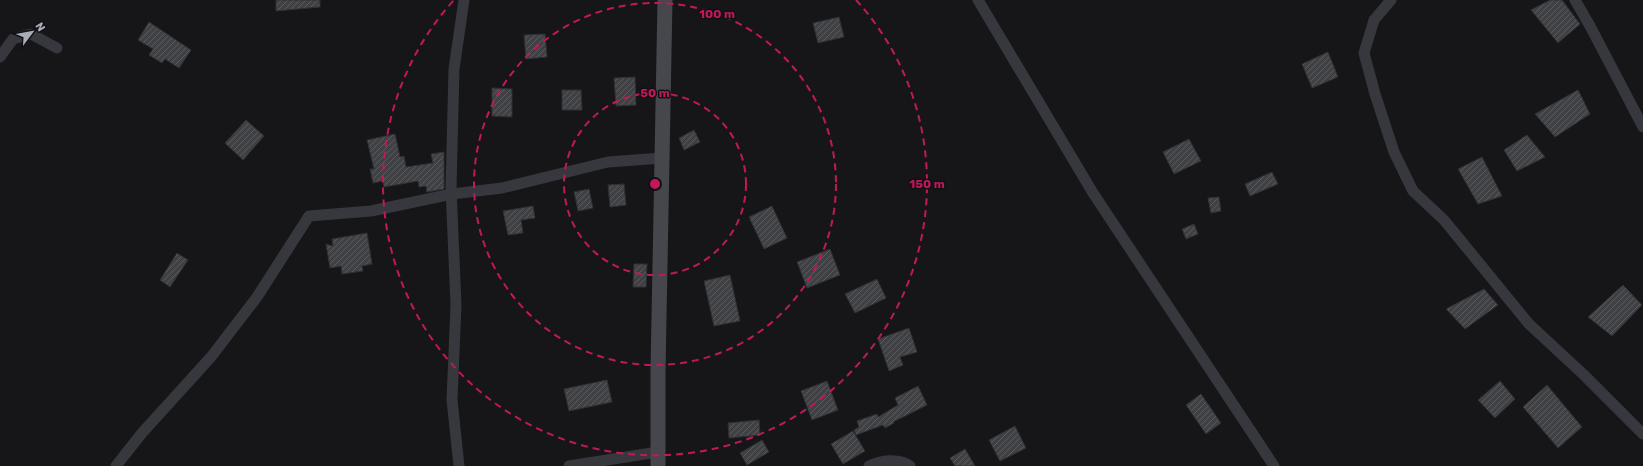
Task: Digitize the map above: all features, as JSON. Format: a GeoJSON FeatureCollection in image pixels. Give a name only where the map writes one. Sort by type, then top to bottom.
{"type":"FeatureCollection","features":[{"type":"Feature","properties":{"kind":"main road"},"geometry":{"type":"LineString","coordinates":[[658,459],[665,0]]}},
{"type":"Feature","properties":{"kind":"street"},"geometry":{"type":"LineString","coordinates":[[459,466],[452,400],[456,305],[452,194],[454,69],[464,0]]}},
{"type":"Feature","properties":{"kind":"street"},"geometry":{"type":"LineString","coordinates":[[978,0],[1093,193],[1274,466]]}},
{"type":"Feature","properties":{"kind":"street"},"geometry":{"type":"LineString","coordinates":[[1391,0],[1374,20],[1364,53],[1375,94],[1394,152],[1413,191],[1444,220],[1530,324],[1643,434]]}},
{"type":"Feature","properties":{"kind":"street"},"geometry":{"type":"LineString","coordinates":[[1575,0],[1643,127]]}},
{"type":"Feature","properties":{"kind":"street"},"geometry":{"type":"LineString","coordinates":[[0,57],[13,39],[31,34],[57,48]]}},
{"type":"Feature","properties":{"kind":"street"},"geometry":{"type":"LineString","coordinates":[[116,466],[142,433],[211,357],[225,339],[257,297],[309,216],[371,211],[452,194],[502,188],[608,162],[662,158]]}},
{"type":"Feature","properties":{"kind":"street"},"geometry":{"type":"LineString","coordinates":[[569,466],[658,459]]}},
{"type":"Feature","properties":{"kind":"street"},"geometry":{"type":"LineString","coordinates":[[869,466],[878,462],[903,461],[910,466]]}},
{"type":"Feature","properties":{"kind":"building"},"geometry":{"type":"Polygon","coordinates":[[[276,0],[320,0],[320,7],[276,11],[276,0]]]}},
{"type":"Feature","properties":{"kind":"building"},"geometry":{"type":"Polygon","coordinates":[[[1550,0],[1562,0],[1580,24],[1558,43],[1531,10],[1550,0]]]}},
{"type":"Feature","properties":{"kind":"building"},"geometry":{"type":"Polygon","coordinates":[[[839,17],[844,37],[818,43],[813,23],[839,17]]]}},
{"type":"Feature","properties":{"kind":"building"},"geometry":{"type":"Polygon","coordinates":[[[149,22],[191,50],[179,68],[165,59],[162,63],[149,55],[153,49],[138,40],[149,22]]]}},
{"type":"Feature","properties":{"kind":"building"},"geometry":{"type":"Polygon","coordinates":[[[545,34],[547,57],[526,59],[524,35],[545,34]]]}},
{"type":"Feature","properties":{"kind":"building"},"geometry":{"type":"Polygon","coordinates":[[[1328,52],[1338,77],[1312,88],[1302,64],[1328,52]]]}},
{"type":"Feature","properties":{"kind":"building"},"geometry":{"type":"Polygon","coordinates":[[[635,77],[636,105],[616,106],[614,78],[635,77]]]}},
{"type":"Feature","properties":{"kind":"building"},"geometry":{"type":"Polygon","coordinates":[[[492,88],[512,89],[512,117],[492,116],[492,88]]]}},
{"type":"Feature","properties":{"kind":"building"},"geometry":{"type":"Polygon","coordinates":[[[562,90],[581,90],[582,110],[562,110],[562,90]]]}},
{"type":"Feature","properties":{"kind":"building"},"geometry":{"type":"Polygon","coordinates":[[[1578,90],[1590,114],[1555,137],[1535,114],[1578,90]]]}},
{"type":"Feature","properties":{"kind":"building"},"geometry":{"type":"Polygon","coordinates":[[[246,120],[264,136],[243,160],[225,143],[246,120]]]}},
{"type":"Feature","properties":{"kind":"building"},"geometry":{"type":"Polygon","coordinates":[[[694,130],[700,142],[684,150],[679,138],[694,130]]]}},
{"type":"Feature","properties":{"kind":"building"},"geometry":{"type":"Polygon","coordinates":[[[395,134],[400,157],[404,156],[406,167],[433,163],[431,154],[444,152],[444,189],[427,192],[426,186],[419,187],[418,181],[384,187],[383,181],[373,183],[370,169],[374,169],[367,140],[395,134]]]}},
{"type":"Feature","properties":{"kind":"building"},"geometry":{"type":"Polygon","coordinates":[[[1527,135],[1545,157],[1517,171],[1504,150],[1527,135]]]}},
{"type":"Feature","properties":{"kind":"building"},"geometry":{"type":"Polygon","coordinates":[[[1189,139],[1201,161],[1174,174],[1163,152],[1189,139]]]}},
{"type":"Feature","properties":{"kind":"building"},"geometry":{"type":"Polygon","coordinates":[[[1482,157],[1502,196],[1478,204],[1458,169],[1482,157]]]}},
{"type":"Feature","properties":{"kind":"building"},"geometry":{"type":"Polygon","coordinates":[[[1272,172],[1278,184],[1250,196],[1245,184],[1272,172]]]}},
{"type":"Feature","properties":{"kind":"building"},"geometry":{"type":"Polygon","coordinates":[[[624,184],[626,205],[610,207],[608,185],[624,184]]]}},
{"type":"Feature","properties":{"kind":"building"},"geometry":{"type":"Polygon","coordinates":[[[589,189],[593,208],[578,211],[574,192],[589,189]]]}},
{"type":"Feature","properties":{"kind":"building"},"geometry":{"type":"Polygon","coordinates":[[[1219,197],[1221,211],[1211,213],[1208,198],[1219,197]]]}},
{"type":"Feature","properties":{"kind":"building"},"geometry":{"type":"Polygon","coordinates":[[[533,206],[535,218],[521,220],[523,233],[508,235],[503,211],[533,206]]]}},
{"type":"Feature","properties":{"kind":"building"},"geometry":{"type":"Polygon","coordinates":[[[772,206],[787,238],[764,249],[749,217],[772,206]]]}},
{"type":"Feature","properties":{"kind":"building"},"geometry":{"type":"Polygon","coordinates":[[[1194,224],[1198,234],[1186,239],[1182,229],[1194,224]]]}},
{"type":"Feature","properties":{"kind":"building"},"geometry":{"type":"Polygon","coordinates":[[[367,233],[372,264],[362,266],[363,271],[342,274],[341,266],[330,268],[326,244],[333,246],[332,239],[367,233]]]}},
{"type":"Feature","properties":{"kind":"building"},"geometry":{"type":"Polygon","coordinates":[[[830,249],[840,275],[807,288],[797,262],[830,249]]]}},
{"type":"Feature","properties":{"kind":"building"},"geometry":{"type":"Polygon","coordinates":[[[177,253],[188,260],[170,287],[160,280],[177,253]]]}},
{"type":"Feature","properties":{"kind":"building"},"geometry":{"type":"Polygon","coordinates":[[[634,264],[647,264],[646,287],[633,287],[634,264]]]}},
{"type":"Feature","properties":{"kind":"building"},"geometry":{"type":"Polygon","coordinates":[[[730,275],[740,321],[714,326],[704,281],[730,275]]]}},
{"type":"Feature","properties":{"kind":"building"},"geometry":{"type":"Polygon","coordinates":[[[877,279],[886,298],[855,313],[845,294],[877,279]]]}},
{"type":"Feature","properties":{"kind":"building"},"geometry":{"type":"Polygon","coordinates":[[[1623,285],[1642,305],[1612,336],[1588,317],[1623,285]]]}},
{"type":"Feature","properties":{"kind":"building"},"geometry":{"type":"Polygon","coordinates":[[[1484,289],[1498,305],[1465,329],[1446,309],[1484,289]]]}},
{"type":"Feature","properties":{"kind":"building"},"geometry":{"type":"Polygon","coordinates":[[[909,328],[917,352],[900,357],[903,365],[889,371],[878,339],[909,328]]]}},
{"type":"Feature","properties":{"kind":"building"},"geometry":{"type":"Polygon","coordinates":[[[607,380],[612,402],[569,411],[564,389],[607,380]]]}},
{"type":"Feature","properties":{"kind":"building"},"geometry":{"type":"Polygon","coordinates":[[[827,381],[838,410],[812,420],[801,391],[827,381]]]}},
{"type":"Feature","properties":{"kind":"building"},"geometry":{"type":"Polygon","coordinates":[[[1500,381],[1515,399],[1495,418],[1478,400],[1500,381]]]}},
{"type":"Feature","properties":{"kind":"building"},"geometry":{"type":"Polygon","coordinates":[[[1547,385],[1582,427],[1558,448],[1523,407],[1547,385]]]}},
{"type":"Feature","properties":{"kind":"building"},"geometry":{"type":"Polygon","coordinates":[[[918,386],[927,405],[893,422],[894,423],[885,428],[883,425],[856,435],[854,430],[859,427],[857,421],[877,414],[878,417],[898,405],[895,398],[918,386]]]}},
{"type":"Feature","properties":{"kind":"building"},"geometry":{"type":"Polygon","coordinates":[[[1201,394],[1221,423],[1206,434],[1186,405],[1201,394]]]}},
{"type":"Feature","properties":{"kind":"building"},"geometry":{"type":"Polygon","coordinates":[[[759,420],[760,435],[729,438],[728,423],[759,420]]]}},
{"type":"Feature","properties":{"kind":"building"},"geometry":{"type":"Polygon","coordinates":[[[1015,426],[1026,448],[1000,461],[989,440],[1015,426]]]}},
{"type":"Feature","properties":{"kind":"building"},"geometry":{"type":"Polygon","coordinates":[[[853,431],[865,451],[843,464],[831,444],[853,431]]]}},
{"type":"Feature","properties":{"kind":"building"},"geometry":{"type":"Polygon","coordinates":[[[762,440],[769,452],[747,465],[740,453],[762,440]]]}},
{"type":"Feature","properties":{"kind":"building"},"geometry":{"type":"Polygon","coordinates":[[[965,449],[975,466],[955,466],[950,458],[965,449]]]}}]}
